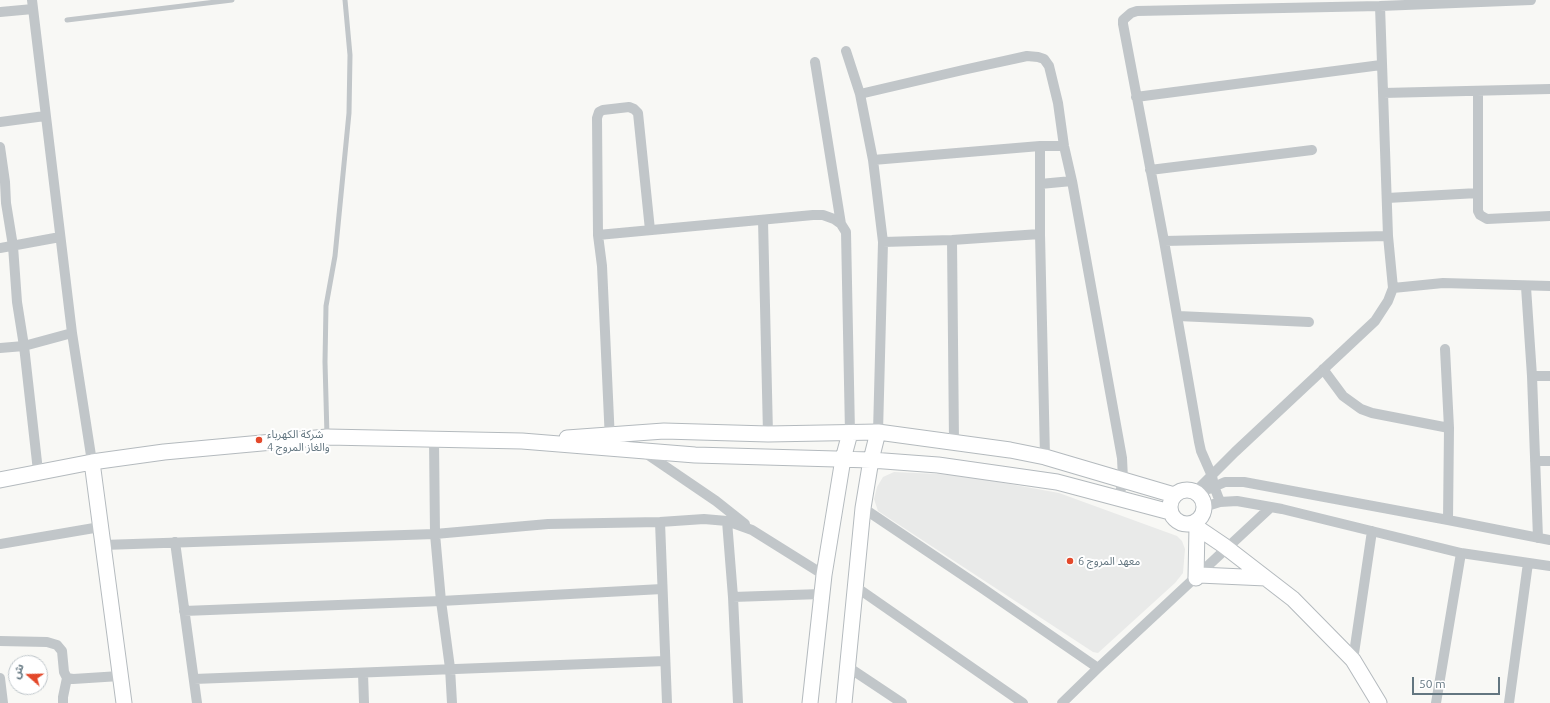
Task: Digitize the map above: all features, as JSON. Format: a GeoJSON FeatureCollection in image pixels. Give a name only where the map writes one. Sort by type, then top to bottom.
{"type":"FeatureCollection","features":[{"type":"Feature","properties":{"kind":"street"},"geometry":{"type":"LineString","coordinates":[[1220,502],[1200,447],[1178,316],[1122,24],[1126,16],[1131,12],[1380,6],[1531,0]]}},
{"type":"Feature","properties":{"kind":"street"},"geometry":{"type":"LineString","coordinates":[[0,12],[32,4],[72,333],[92,462],[124,703]]}},
{"type":"Feature","properties":{"kind":"street"},"geometry":{"type":"LineString","coordinates":[[1379,703],[1353,660],[1293,599],[1225,547],[1198,510],[1191,490],[1182,491],[1174,495],[1170,503],[1170,512],[1172,516],[1179,522],[1187,524],[1198,510],[1213,481],[1235,452],[1375,321],[1385,306],[1393,288],[1388,236],[1380,6]]}},
{"type":"Feature","properties":{"kind":"street"},"geometry":{"type":"LineString","coordinates":[[844,703],[856,587],[862,508],[878,432],[883,242],[873,160],[860,94],[846,51]]}},
{"type":"Feature","properties":{"kind":"street"},"geometry":{"type":"LineString","coordinates":[[860,94],[1027,56],[1044,59],[1049,66],[1058,103],[1064,146],[1072,181],[1122,458],[1122,479],[1119,498]]}},
{"type":"Feature","properties":{"kind":"street"},"geometry":{"type":"LineString","coordinates":[[810,703],[821,594],[843,459],[850,433],[846,232],[841,224],[815,62]]}},
{"type":"Feature","properties":{"kind":"street"},"geometry":{"type":"LineString","coordinates":[[1136,97],[1381,65]]}},
{"type":"Feature","properties":{"kind":"street"},"geometry":{"type":"LineString","coordinates":[[1383,93],[1550,89]]}},
{"type":"Feature","properties":{"kind":"street"},"geometry":{"type":"LineString","coordinates":[[1478,91],[1478,211],[1483,218],[1487,219],[1550,216]]}},
{"type":"Feature","properties":{"kind":"street"},"geometry":{"type":"LineString","coordinates":[[610,442],[602,266],[598,235],[597,118],[599,112],[603,110],[629,106],[638,113],[650,230]]}},
{"type":"Feature","properties":{"kind":"street"},"geometry":{"type":"LineString","coordinates":[[0,122],[45,116]]}},
{"type":"Feature","properties":{"kind":"street"},"geometry":{"type":"LineString","coordinates":[[873,160],[1040,146],[1064,146]]}},
{"type":"Feature","properties":{"kind":"street"},"geometry":{"type":"LineString","coordinates":[[1040,146],[1040,234],[1045,457]]}},
{"type":"Feature","properties":{"kind":"street"},"geometry":{"type":"LineString","coordinates":[[0,147],[5,182],[6,203],[13,246],[17,302],[24,346],[38,472]]}},
{"type":"Feature","properties":{"kind":"street"},"geometry":{"type":"LineString","coordinates":[[1150,170],[1312,150]]}},
{"type":"Feature","properties":{"kind":"street"},"geometry":{"type":"LineString","coordinates":[[1040,184],[1072,181]]}},
{"type":"Feature","properties":{"kind":"street"},"geometry":{"type":"LineString","coordinates":[[1387,198],[1478,193]]}},
{"type":"Feature","properties":{"kind":"street"},"geometry":{"type":"LineString","coordinates":[[598,235],[813,215],[824,215],[841,224]]}},
{"type":"Feature","properties":{"kind":"street"},"geometry":{"type":"LineString","coordinates":[[763,220],[768,434]]}},
{"type":"Feature","properties":{"kind":"street"},"geometry":{"type":"LineString","coordinates":[[883,242],[952,240],[1040,234]]}},
{"type":"Feature","properties":{"kind":"street"},"geometry":{"type":"LineString","coordinates":[[1164,241],[1388,236]]}},
{"type":"Feature","properties":{"kind":"street"},"geometry":{"type":"LineString","coordinates":[[0,248],[60,237]]}},
{"type":"Feature","properties":{"kind":"street"},"geometry":{"type":"LineString","coordinates":[[952,240],[954,442]]}},
{"type":"Feature","properties":{"kind":"street"},"geometry":{"type":"LineString","coordinates":[[1393,288],[1443,283],[1526,287],[1550,286]]}},
{"type":"Feature","properties":{"kind":"street"},"geometry":{"type":"LineString","coordinates":[[1526,287],[1532,376],[1538,538]]}},
{"type":"Feature","properties":{"kind":"street"},"geometry":{"type":"LineString","coordinates":[[1178,316],[1309,322]]}},
{"type":"Feature","properties":{"kind":"street"},"geometry":{"type":"LineString","coordinates":[[0,348],[24,346],[72,333]]}},
{"type":"Feature","properties":{"kind":"street"},"geometry":{"type":"LineString","coordinates":[[1445,349],[1449,428],[1448,520]]}},
{"type":"Feature","properties":{"kind":"street"},"geometry":{"type":"LineString","coordinates":[[1323,369],[1343,396],[1361,409],[1372,413],[1449,428]]}},
{"type":"Feature","properties":{"kind":"street"},"geometry":{"type":"LineString","coordinates":[[1532,376],[1550,376]]}},
{"type":"Feature","properties":{"kind":"street"},"geometry":{"type":"LineString","coordinates":[[0,480],[92,462],[213,447],[327,437],[610,442],[664,431],[768,434],[878,432],[1010,450],[1045,457],[1174,495]]}},
{"type":"Feature","properties":{"kind":"street"},"geometry":{"type":"LineString","coordinates":[[434,440],[435,534],[441,601],[450,668],[452,703]]}},
{"type":"Feature","properties":{"kind":"street"},"geometry":{"type":"LineString","coordinates":[[610,442],[643,452],[871,460],[938,465],[995,472],[1057,482],[1170,512]]}},
{"type":"Feature","properties":{"kind":"street"},"geometry":{"type":"LineString","coordinates":[[643,452],[716,501],[752,530],[824,575]]}},
{"type":"Feature","properties":{"kind":"street"},"geometry":{"type":"LineString","coordinates":[[1535,461],[1550,461]]}},
{"type":"Feature","properties":{"kind":"street"},"geometry":{"type":"LineString","coordinates":[[1213,481],[1244,482],[1550,540]]}},
{"type":"Feature","properties":{"kind":"street"},"geometry":{"type":"LineString","coordinates":[[1198,510],[1220,502],[1237,501],[1271,507],[1460,553],[1550,566]]}},
{"type":"Feature","properties":{"kind":"street"},"geometry":{"type":"LineString","coordinates":[[1062,703],[1197,577],[1225,547],[1271,507]]}},
{"type":"Feature","properties":{"kind":"street"},"geometry":{"type":"LineString","coordinates":[[862,508],[1098,668]]}},
{"type":"Feature","properties":{"kind":"street"},"geometry":{"type":"LineString","coordinates":[[1197,577],[1198,510]]}},
{"type":"Feature","properties":{"kind":"street"},"geometry":{"type":"LineString","coordinates":[[103,545],[435,534],[548,524],[660,522],[704,519],[728,521],[752,530]]}},
{"type":"Feature","properties":{"kind":"street"},"geometry":{"type":"LineString","coordinates":[[728,521],[738,703]]}},
{"type":"Feature","properties":{"kind":"street"},"geometry":{"type":"LineString","coordinates":[[660,522],[667,703]]}},
{"type":"Feature","properties":{"kind":"street"},"geometry":{"type":"LineString","coordinates":[[0,544],[100,527]]}},
{"type":"Feature","properties":{"kind":"street"},"geometry":{"type":"LineString","coordinates":[[1353,660],[1372,531]]}},
{"type":"Feature","properties":{"kind":"street"},"geometry":{"type":"LineString","coordinates":[[175,542],[197,703]]}},
{"type":"Feature","properties":{"kind":"street"},"geometry":{"type":"LineString","coordinates":[[1436,703],[1460,553]]}},
{"type":"Feature","properties":{"kind":"street"},"geometry":{"type":"LineString","coordinates":[[1509,703],[1528,564]]}},
{"type":"Feature","properties":{"kind":"street"},"geometry":{"type":"LineString","coordinates":[[1197,577],[1266,578]]}},
{"type":"Feature","properties":{"kind":"street"},"geometry":{"type":"LineString","coordinates":[[856,587],[1023,703]]}},
{"type":"Feature","properties":{"kind":"street"},"geometry":{"type":"LineString","coordinates":[[184,611],[441,601],[662,589]]}},
{"type":"Feature","properties":{"kind":"street"},"geometry":{"type":"LineString","coordinates":[[733,597],[821,594]]}},
{"type":"Feature","properties":{"kind":"street"},"geometry":{"type":"LineString","coordinates":[[0,641],[47,642],[57,645],[62,651],[64,672],[67,678],[63,703]]}},
{"type":"Feature","properties":{"kind":"street"},"geometry":{"type":"LineString","coordinates":[[194,679],[363,673],[450,668],[665,661]]}},
{"type":"Feature","properties":{"kind":"street"},"geometry":{"type":"LineString","coordinates":[[848,667],[902,703]]}},
{"type":"Feature","properties":{"kind":"street"},"geometry":{"type":"LineString","coordinates":[[363,673],[364,703]]}},
{"type":"Feature","properties":{"kind":"street"},"geometry":{"type":"LineString","coordinates":[[67,678],[73,679],[120,676]]}},
{"type":"Feature","properties":{"kind":"street"},"geometry":{"type":"LineString","coordinates":[[0,678],[3,703]]}},
{"type":"Feature","properties":{"kind":"lane"},"geometry":{"type":"LineString","coordinates":[[67,20],[232,0]]}},
{"type":"Feature","properties":{"kind":"lane"},"geometry":{"type":"LineString","coordinates":[[327,437],[325,362],[326,306],[335,256],[349,113],[350,55],[345,0]]}},
{"type":"Feature","properties":{"kind":"shaded area","name":"معهد المروج 6"},"geometry":{"type":"Polygon","coordinates":[[[894,472],[960,475],[1059,493],[1177,536],[1182,541],[1185,549],[1183,573],[1175,583],[1098,653],[1093,652],[878,511],[874,499],[877,487],[883,477],[894,472]]]}},
{"type":"Feature","properties":{"kind":"place","name":"شركة الكهرباء والغاز المروج 4"},"geometry":{"type":"Point","coordinates":[259,440]}},
{"type":"Feature","properties":{"kind":"place","name":"معهد المروج 6"},"geometry":{"type":"Point","coordinates":[1070,561]}}]}
